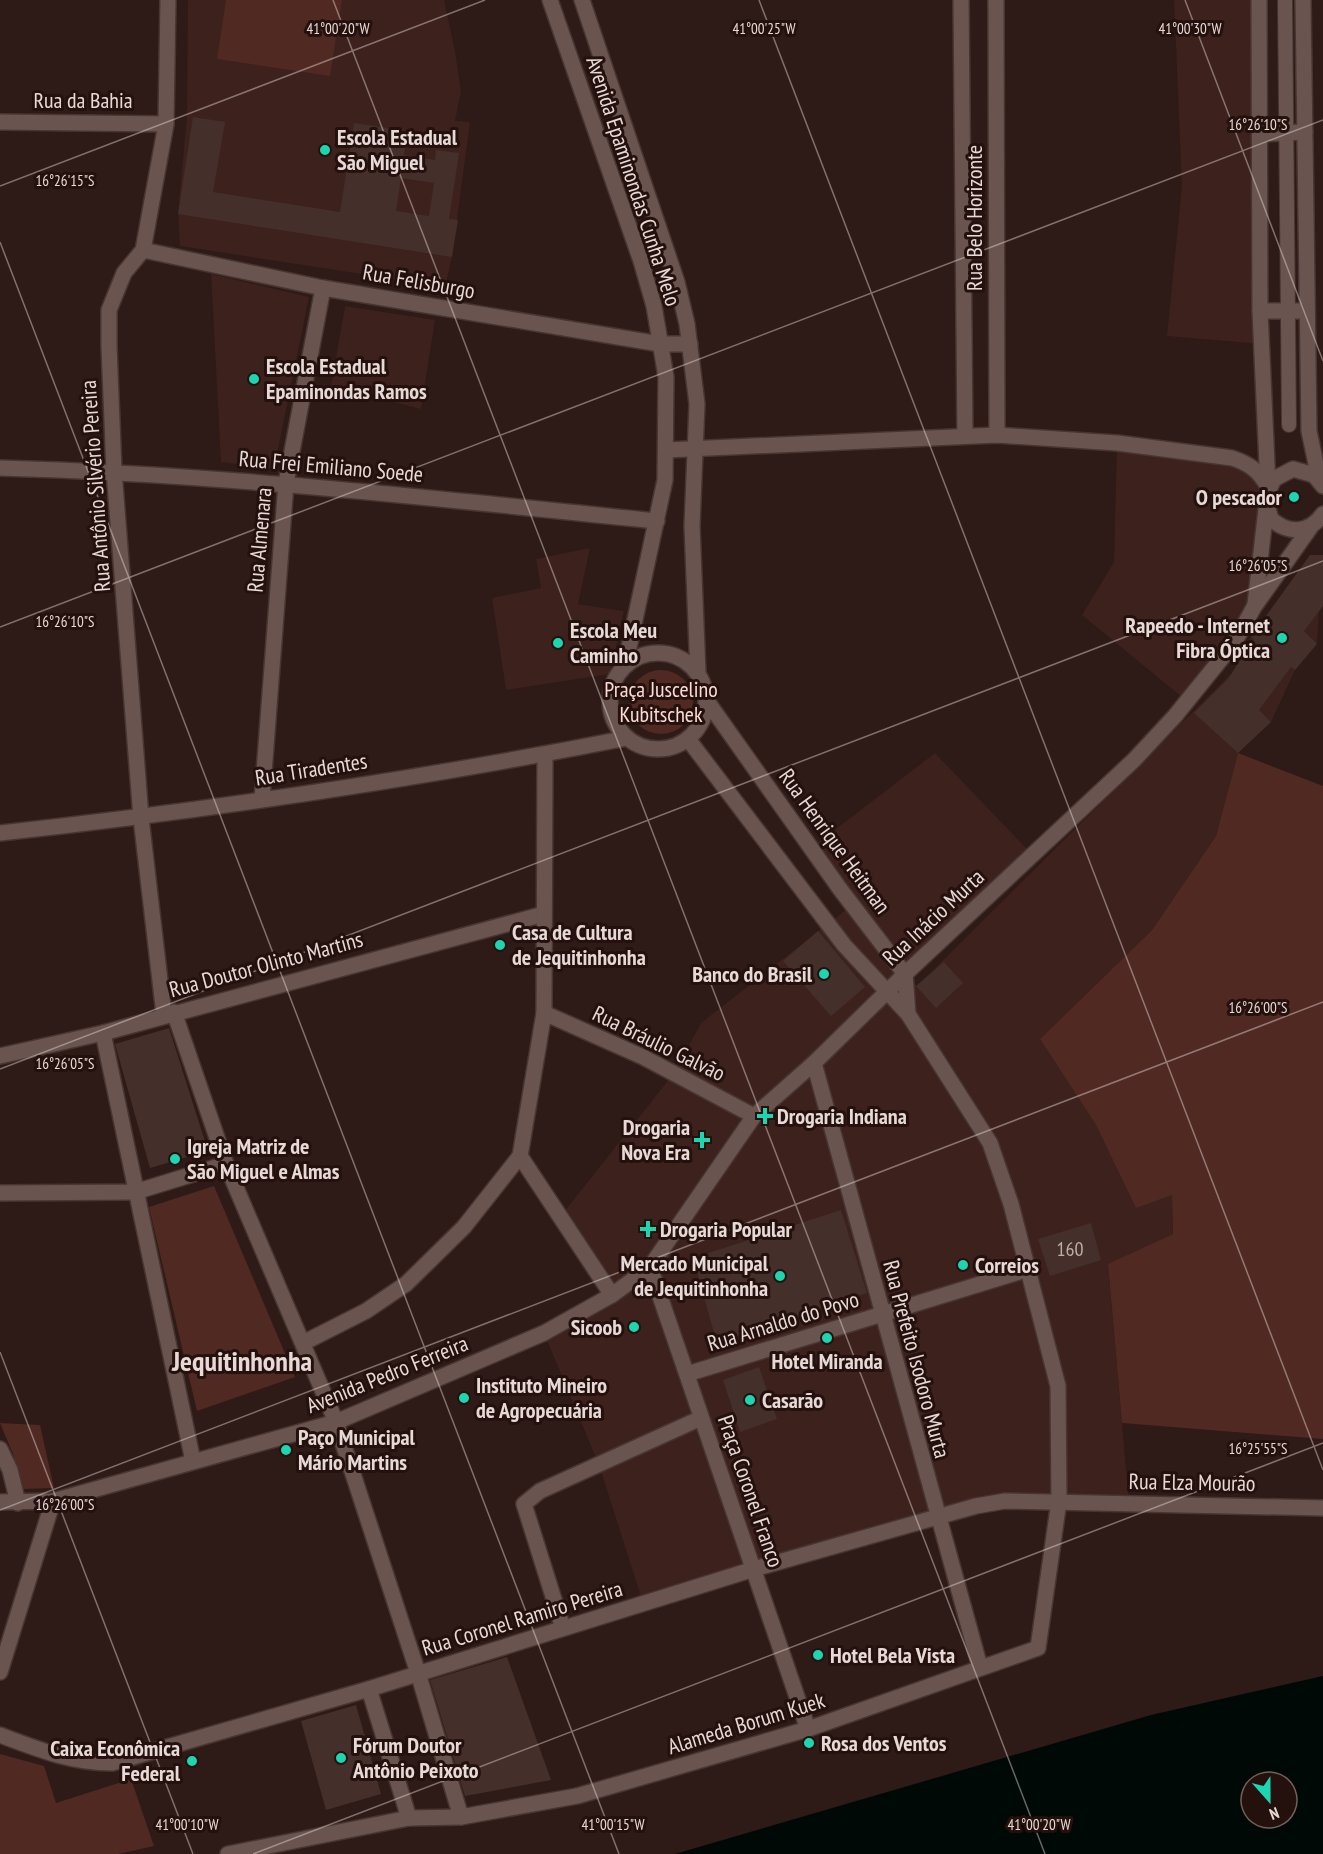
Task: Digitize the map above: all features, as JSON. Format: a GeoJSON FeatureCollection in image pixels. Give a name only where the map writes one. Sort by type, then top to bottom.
{"type":"FeatureCollection","features":[{"type":"Feature","properties":{"kind":"street","name":"Rua Antônio Silvério Pereira"},"geometry":{"type":"LineString","coordinates":[[168,0],[166,124],[143,250],[124,273],[109,310],[114,471],[141,818],[169,1013],[226,1164],[336,1422]]}},
{"type":"Feature","properties":{"kind":"street","name":"Avenida Epaminondas Cunha Melo"},"geometry":{"type":"LineString","coordinates":[[551,0],[641,261],[654,306],[666,377],[666,450]]}},
{"type":"Feature","properties":{"kind":"street","name":"Avenida Epaminondas Cunha Melo"},"geometry":{"type":"LineString","coordinates":[[582,0],[677,282],[690,344],[697,404],[697,449]]}},
{"type":"Feature","properties":{"kind":"street","name":"Rua Belo Horizonte"},"geometry":{"type":"LineString","coordinates":[[961,0],[965,435]]}},
{"type":"Feature","properties":{"kind":"street","name":"Rua Belo Horizonte"},"geometry":{"type":"LineString","coordinates":[[996,0],[997,435]]}},
{"type":"Feature","properties":{"kind":"street"},"geometry":{"type":"LineString","coordinates":[[1254,607],[1268,488],[1260,311],[1259,0]]}},
{"type":"Feature","properties":{"kind":"street"},"geometry":{"type":"LineString","coordinates":[[1278,0],[1286,425],[1285,0]]}},
{"type":"Feature","properties":{"kind":"street"},"geometry":{"type":"LineString","coordinates":[[1303,0],[1309,431],[1322,484]]}},
{"type":"Feature","properties":{"kind":"street","name":"Rua da Bahia"},"geometry":{"type":"LineString","coordinates":[[0,122],[166,124]]}},
{"type":"Feature","properties":{"kind":"street"},"geometry":{"type":"LineString","coordinates":[[1261,134],[1305,132]]}},
{"type":"Feature","properties":{"kind":"street","name":"Rua Felisburgo"},"geometry":{"type":"LineString","coordinates":[[143,250],[322,288],[660,344],[690,344]]}},
{"type":"Feature","properties":{"kind":"street","name":"Rua Almenara"},"geometry":{"type":"LineString","coordinates":[[261,799],[286,483],[322,288]]}},
{"type":"Feature","properties":{"kind":"street"},"geometry":{"type":"LineString","coordinates":[[1260,311],[1307,311]]}},
{"type":"Feature","properties":{"kind":"street"},"geometry":{"type":"LineString","coordinates":[[625,666],[665,480],[666,450],[997,435],[1117,443],[1232,458],[1248,463],[1261,475],[1268,488]]}},
{"type":"Feature","properties":{"kind":"street"},"geometry":{"type":"LineString","coordinates":[[697,449],[692,526],[698,673]]}},
{"type":"Feature","properties":{"kind":"street","name":"Rua Frei Emiliano Soede"},"geometry":{"type":"LineString","coordinates":[[0,468],[114,471],[286,483],[657,521]]}},
{"type":"Feature","properties":{"kind":"street"},"geometry":{"type":"LineString","coordinates":[[1268,488],[1283,472],[1293,469],[1304,470],[1322,484]]}},
{"type":"Feature","properties":{"kind":"street"},"geometry":{"type":"LineString","coordinates":[[1266,509],[1279,526],[1289,530],[1310,528]]}},
{"type":"Feature","properties":{"kind":"street"},"geometry":{"type":"LineString","coordinates":[[1254,607],[1310,528],[1323,514]]}},
{"type":"Feature","properties":{"kind":"street","name":"Rua Inácio Murta"},"geometry":{"type":"LineString","coordinates":[[650,1267],[754,1116],[814,1063],[905,974],[1134,760],[1209,677],[1234,644],[1254,607]]}},
{"type":"Feature","properties":{"kind":"street"},"geometry":{"type":"LineString","coordinates":[[655,653],[672,654],[687,662],[698,673],[705,686],[707,700],[705,715],[698,728],[688,739],[673,747],[657,749],[640,746],[627,738],[616,725],[610,702],[615,678],[625,666],[639,657],[655,653]]}},
{"type":"Feature","properties":{"kind":"street","name":"Rua Henrique Heitman"},"geometry":{"type":"LineString","coordinates":[[707,700],[840,889],[905,974]]}},
{"type":"Feature","properties":{"kind":"street","name":"Rua Tiradentes"},"geometry":{"type":"LineString","coordinates":[[0,833],[141,818],[544,754],[627,738]]}},
{"type":"Feature","properties":{"kind":"street"},"geometry":{"type":"LineString","coordinates":[[688,739],[844,945],[908,1014],[990,1143],[1029,1269],[1058,1386],[1059,1502]]}},
{"type":"Feature","properties":{"kind":"street"},"geometry":{"type":"LineString","coordinates":[[303,1343],[366,1311],[406,1284],[464,1227],[520,1155],[544,1012],[544,754]]}},
{"type":"Feature","properties":{"kind":"street","name":"Rua Doutor Olinto Martins"},"geometry":{"type":"LineString","coordinates":[[0,1056],[103,1033],[169,1013],[544,914]]}},
{"type":"Feature","properties":{"kind":"street"},"geometry":{"type":"LineString","coordinates":[[905,974],[908,1014]]}},
{"type":"Feature","properties":{"kind":"street","name":"Rua Bráulio Galvão"},"geometry":{"type":"LineString","coordinates":[[544,1012],[643,1057],[754,1116]]}},
{"type":"Feature","properties":{"kind":"street"},"geometry":{"type":"LineString","coordinates":[[103,1033],[193,1461]]}},
{"type":"Feature","properties":{"kind":"street","name":"Rua Prefeito Isodoro Murta"},"geometry":{"type":"LineString","coordinates":[[814,1063],[980,1667]]}},
{"type":"Feature","properties":{"kind":"street"},"geometry":{"type":"LineString","coordinates":[[520,1155],[612,1295]]}},
{"type":"Feature","properties":{"kind":"street"},"geometry":{"type":"LineString","coordinates":[[0,1193],[135,1192],[226,1164]]}},
{"type":"Feature","properties":{"kind":"street","name":"Avenida Pedro Ferreira"},"geometry":{"type":"LineString","coordinates":[[0,1502],[53,1501],[336,1422],[544,1333],[612,1295],[650,1267]]}},
{"type":"Feature","properties":{"kind":"street","name":"Praça Coronel Franco"},"geometry":{"type":"LineString","coordinates":[[650,1267],[808,1729]]}},
{"type":"Feature","properties":{"kind":"street","name":"Rua Arnaldo do Povo"},"geometry":{"type":"LineString","coordinates":[[687,1374],[1029,1269]]}},
{"type":"Feature","properties":{"kind":"street"},"geometry":{"type":"LineString","coordinates":[[563,1628],[524,1504],[540,1491],[701,1418]]}},
{"type":"Feature","properties":{"kind":"street"},"geometry":{"type":"LineString","coordinates":[[336,1422],[418,1673],[461,1817]]}},
{"type":"Feature","properties":{"kind":"street"},"geometry":{"type":"LineString","coordinates":[[0,1449],[10,1470],[18,1503]]}},
{"type":"Feature","properties":{"kind":"street"},"geometry":{"type":"LineString","coordinates":[[0,1672],[53,1501]]}},
{"type":"Feature","properties":{"kind":"street","name":"Rua Coronel Ramiro Pereira"},"geometry":{"type":"LineString","coordinates":[[0,1735],[86,1763],[112,1763],[369,1689],[754,1569],[937,1515],[1005,1501],[1059,1502]]}},
{"type":"Feature","properties":{"kind":"street","name":"Rua Elza Mourão"},"geometry":{"type":"LineString","coordinates":[[1059,1502],[1323,1508]]}},
{"type":"Feature","properties":{"kind":"street","name":"Alameda Borum Kuek"},"geometry":{"type":"LineString","coordinates":[[228,1854],[409,1818],[461,1817],[577,1796],[808,1729],[1038,1648],[1059,1502]]}},
{"type":"Feature","properties":{"kind":"street"},"geometry":{"type":"LineString","coordinates":[[369,1689],[409,1818]]}},
{"type":"Feature","properties":{"kind":"shaded area","name":"Escola Estadual São Miguel"},"geometry":{"type":"Polygon","coordinates":[[[188,0],[444,0],[461,92],[455,121],[470,122],[452,257],[445,287],[180,246],[178,214],[187,115],[188,0]]]}},
{"type":"Feature","properties":{"kind":"shaded area"},"geometry":{"type":"Polygon","coordinates":[[[1174,0],[1259,0],[1262,344],[1167,336],[1182,186],[1174,0]]]}},
{"type":"Feature","properties":{"kind":"shaded area","name":"Escola Estadual Epaminondas Ramos"},"geometry":{"type":"Polygon","coordinates":[[[211,274],[309,297],[274,469],[221,462],[211,274]]]}},
{"type":"Feature","properties":{"kind":"shaded area"},"geometry":{"type":"Polygon","coordinates":[[[345,306],[435,320],[421,409],[331,386],[345,306]]]}},
{"type":"Feature","properties":{"kind":"shaded area"},"geometry":{"type":"Polygon","coordinates":[[[1117,443],[1232,458],[1268,487],[1254,607],[1188,702],[1082,615],[1114,562],[1117,443]]]}},
{"type":"Feature","properties":{"kind":"shaded area","name":"Escola Meu Caminho"},"geometry":{"type":"Polygon","coordinates":[[[590,548],[578,604],[624,611],[610,674],[506,690],[492,598],[541,588],[536,559],[590,548]]]}},
{"type":"Feature","properties":{"kind":"shaded area"},"geometry":{"type":"Polygon","coordinates":[[[1310,555],[1323,556],[1317,643],[1295,670],[1271,722],[1238,753],[1216,836],[1152,930],[1040,1039],[1096,1125],[1136,1207],[1172,1194],[1173,1234],[1108,1265],[1129,1503],[1005,1501],[643,1603],[599,1465],[544,1333],[612,1295],[560,1217],[674,1073],[701,1023],[852,905],[815,845],[935,753],[1033,855],[906,974],[917,986],[1232,673],[1251,637],[1310,555]]]}},
{"type":"Feature","properties":{"kind":"shaded area"},"geometry":{"type":"Polygon","coordinates":[[[1323,1676],[1323,1854],[675,1854],[1151,1715],[1323,1676]]]}},
{"type":"Feature","properties":{"kind":"green space"},"geometry":{"type":"Polygon","coordinates":[[[226,0],[342,0],[330,76],[217,59],[226,0]]]}},
{"type":"Feature","properties":{"kind":"green space","name":"Praça Juscelino Kubitschek"},"geometry":{"type":"Polygon","coordinates":[[[661,670],[673,672],[684,679],[691,690],[693,702],[691,714],[684,725],[673,732],[661,734],[649,732],[638,725],[631,714],[629,702],[631,690],[638,679],[649,672],[661,670]]]}},
{"type":"Feature","properties":{"kind":"green space"},"geometry":{"type":"Polygon","coordinates":[[[1238,753],[1323,786],[1323,1439],[1122,1423],[1108,1264],[1173,1234],[1172,1195],[1136,1208],[1096,1125],[1040,1039],[1152,930],[1216,836],[1238,753]]]}},
{"type":"Feature","properties":{"kind":"green space"},"geometry":{"type":"Polygon","coordinates":[[[214,1186],[295,1377],[197,1411],[149,1207],[214,1186]]]}},
{"type":"Feature","properties":{"kind":"green space"},"geometry":{"type":"Polygon","coordinates":[[[0,1423],[40,1425],[54,1488],[21,1489],[13,1454],[0,1423]]]}},
{"type":"Feature","properties":{"kind":"green space"},"geometry":{"type":"Polygon","coordinates":[[[0,1754],[44,1766],[56,1803],[131,1779],[154,1846],[118,1854],[0,1854],[0,1754]]]}},
{"type":"Feature","properties":{"kind":"building"},"geometry":{"type":"Polygon","coordinates":[[[193,117],[225,122],[213,192],[340,212],[354,123],[408,131],[404,155],[435,160],[436,150],[459,153],[449,219],[458,220],[452,257],[178,214],[193,117]],[[401,178],[396,211],[429,216],[434,183],[401,178]]]}},
{"type":"Feature","properties":{"kind":"building"},"geometry":{"type":"Polygon","coordinates":[[[1310,555],[1323,555],[1323,606],[1304,631],[1317,644],[1295,670],[1291,667],[1259,710],[1271,722],[1238,753],[1194,713],[1228,679],[1254,639],[1251,637],[1310,555]]]}},
{"type":"Feature","properties":{"kind":"building","name":"Banco do Brasil"},"geometry":{"type":"Polygon","coordinates":[[[818,931],[865,987],[831,1016],[783,961],[818,931]]]}},
{"type":"Feature","properties":{"kind":"building"},"geometry":{"type":"Polygon","coordinates":[[[944,962],[963,983],[936,1008],[916,986],[944,962]]]}},
{"type":"Feature","properties":{"kind":"building","name":"Igreja Matriz de São Miguel e Almas"},"geometry":{"type":"Polygon","coordinates":[[[169,1028],[208,1151],[150,1168],[115,1044],[169,1028]]]}},
{"type":"Feature","properties":{"kind":"building","name":"Mercado Municipal de Jequitinhonha"},"geometry":{"type":"Polygon","coordinates":[[[841,1210],[867,1293],[717,1343],[693,1258],[841,1210]]]}},
{"type":"Feature","properties":{"kind":"building"},"geometry":{"type":"Polygon","coordinates":[[[1091,1223],[1101,1260],[1050,1276],[1038,1239],[1091,1223]]]}},
{"type":"Feature","properties":{"kind":"building","name":"Casarão"},"geometry":{"type":"Polygon","coordinates":[[[759,1367],[777,1419],[740,1432],[723,1380],[759,1367]]]}},
{"type":"Feature","properties":{"kind":"building"},"geometry":{"type":"Polygon","coordinates":[[[507,1657],[551,1780],[465,1796],[430,1680],[507,1657]]]}},
{"type":"Feature","properties":{"kind":"building","name":"Fórum Doutor Antônio Peixoto"},"geometry":{"type":"Polygon","coordinates":[[[356,1705],[381,1794],[326,1810],[301,1721],[356,1705]]]}},
{"type":"Feature","properties":{"kind":"place","name":"Escola Estadual São Miguel"},"geometry":{"type":"Point","coordinates":[325,150]}},
{"type":"Feature","properties":{"kind":"place","name":"Escola Estadual Epaminondas Ramos"},"geometry":{"type":"Point","coordinates":[254,379]}},
{"type":"Feature","properties":{"kind":"place","name":"O pescador"},"geometry":{"type":"Point","coordinates":[1294,497]}},
{"type":"Feature","properties":{"kind":"place","name":"Rapeedo - Internet Fibra Óptica"},"geometry":{"type":"Point","coordinates":[1282,638]}},
{"type":"Feature","properties":{"kind":"place","name":"Escola Meu Caminho"},"geometry":{"type":"Point","coordinates":[558,643]}},
{"type":"Feature","properties":{"kind":"place","name":"Casa de Cultura de Jequitinhonha"},"geometry":{"type":"Point","coordinates":[500,945]}},
{"type":"Feature","properties":{"kind":"place","name":"Banco do Brasil"},"geometry":{"type":"Point","coordinates":[824,974]}},
{"type":"Feature","properties":{"kind":"place","name":"Drogaria Indiana"},"geometry":{"type":"Point","coordinates":[765,1116]}},
{"type":"Feature","properties":{"kind":"place","name":"Drogaria Nova Era"},"geometry":{"type":"Point","coordinates":[702,1140]}},
{"type":"Feature","properties":{"kind":"place","name":"Igreja Matriz de São Miguel e Almas"},"geometry":{"type":"Point","coordinates":[175,1159]}},
{"type":"Feature","properties":{"kind":"place","name":"Drogaria Popular"},"geometry":{"type":"Point","coordinates":[648,1229]}},
{"type":"Feature","properties":{"kind":"place","name":"Correios"},"geometry":{"type":"Point","coordinates":[963,1265]}},
{"type":"Feature","properties":{"kind":"place","name":"Mercado Municipal de Jequitinhonha"},"geometry":{"type":"Point","coordinates":[780,1276]}},
{"type":"Feature","properties":{"kind":"place","name":"Sicoob"},"geometry":{"type":"Point","coordinates":[634,1327]}},
{"type":"Feature","properties":{"kind":"place","name":"Hotel Miranda"},"geometry":{"type":"Point","coordinates":[827,1338]}},
{"type":"Feature","properties":{"kind":"place","name":"Instituto Mineiro de Agropecuária"},"geometry":{"type":"Point","coordinates":[464,1398]}},
{"type":"Feature","properties":{"kind":"place","name":"Casarão"},"geometry":{"type":"Point","coordinates":[750,1400]}},
{"type":"Feature","properties":{"kind":"place","name":"Paço Municipal Mário Martins"},"geometry":{"type":"Point","coordinates":[286,1450]}},
{"type":"Feature","properties":{"kind":"place","name":"Hotel Bela Vista"},"geometry":{"type":"Point","coordinates":[818,1655]}},
{"type":"Feature","properties":{"kind":"place","name":"Rosa dos Ventos"},"geometry":{"type":"Point","coordinates":[809,1743]}},
{"type":"Feature","properties":{"kind":"place","name":"Fórum Doutor Antônio Peixoto"},"geometry":{"type":"Point","coordinates":[341,1758]}},
{"type":"Feature","properties":{"kind":"place","name":"Caixa Econômica Federal"},"geometry":{"type":"Point","coordinates":[192,1761]}},
{"type":"Feature","properties":{"kind":"district","name":"Jequitinhonha"},"geometry":{"type":"Point","coordinates":[242,1361]}}]}
